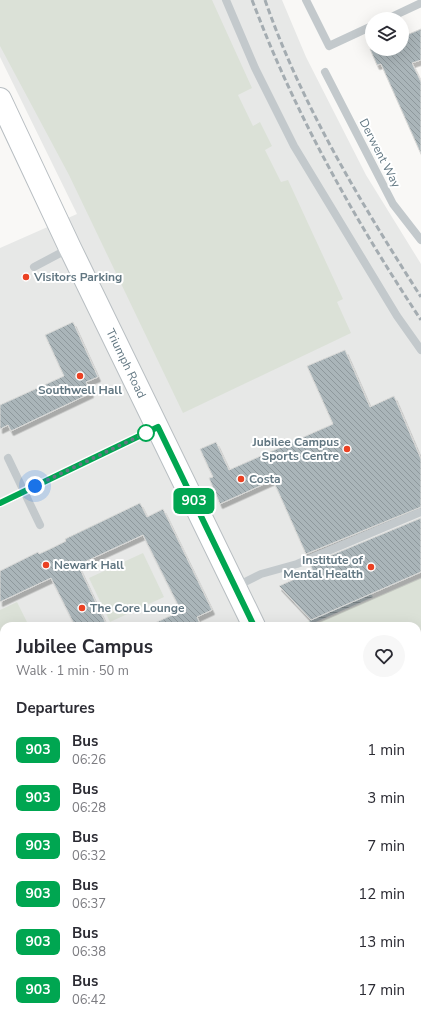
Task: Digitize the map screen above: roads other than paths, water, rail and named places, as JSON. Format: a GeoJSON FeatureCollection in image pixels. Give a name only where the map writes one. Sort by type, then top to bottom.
{"type":"FeatureCollection","features":[{"type":"Feature","properties":{"kind":"street","name":"Triumph Road"},"geometry":{"type":"LineString","coordinates":[[0,99],[70,248],[252,622]]}},
{"type":"Feature","properties":{"kind":"lane"},"geometry":{"type":"LineString","coordinates":[[226,0],[255,68],[294,146],[397,316],[421,350]]}},
{"type":"Feature","properties":{"kind":"lane"},"geometry":{"type":"LineString","coordinates":[[306,0],[329,46],[365,29]]}},
{"type":"Feature","properties":{"kind":"lane"},"geometry":{"type":"LineString","coordinates":[[402,12],[421,3]]}},
{"type":"Feature","properties":{"kind":"lane","name":"Derwent Way"},"geometry":{"type":"LineString","coordinates":[[325,72],[393,204],[421,240]]}},
{"type":"Feature","properties":{"kind":"lane"},"geometry":{"type":"LineString","coordinates":[[34,267],[44,260],[70,248]]}},
{"type":"Feature","properties":{"kind":"lane"},"geometry":{"type":"LineString","coordinates":[[0,503],[158,427]]}},
{"type":"Feature","properties":{"kind":"lane"},"geometry":{"type":"LineString","coordinates":[[8,458],[40,525]]}},
{"type":"Feature","properties":{"kind":"lane"},"geometry":{"type":"LineString","coordinates":[[236,587],[261,574],[297,564],[421,512]]}},
{"type":"Feature","properties":{"kind":"railway"},"geometry":{"type":"LineString","coordinates":[[252,0],[280,68],[311,133],[363,228],[421,320]]}},
{"type":"Feature","properties":{"kind":"railway"},"geometry":{"type":"LineString","coordinates":[[265,0],[297,78],[334,153],[421,297]]}},
{"type":"Feature","properties":{"kind":"place","name":"Visitors Parking"},"geometry":{"type":"Point","coordinates":[26,277]}},
{"type":"Feature","properties":{"kind":"place","name":"Southwell Hall"},"geometry":{"type":"Point","coordinates":[80,376]}},
{"type":"Feature","properties":{"kind":"place","name":"Jubilee Campus Sports Centre"},"geometry":{"type":"Point","coordinates":[347,449]}},
{"type":"Feature","properties":{"kind":"place","name":"Costa"},"geometry":{"type":"Point","coordinates":[241,479]}},
{"type":"Feature","properties":{"kind":"place","name":"Newark Hall"},"geometry":{"type":"Point","coordinates":[46,565]}},
{"type":"Feature","properties":{"kind":"place","name":"Institute of Mental Health"},"geometry":{"type":"Point","coordinates":[371,567]}},
{"type":"Feature","properties":{"kind":"place","name":"The Core Lounge"},"geometry":{"type":"Point","coordinates":[82,608]}}]}
